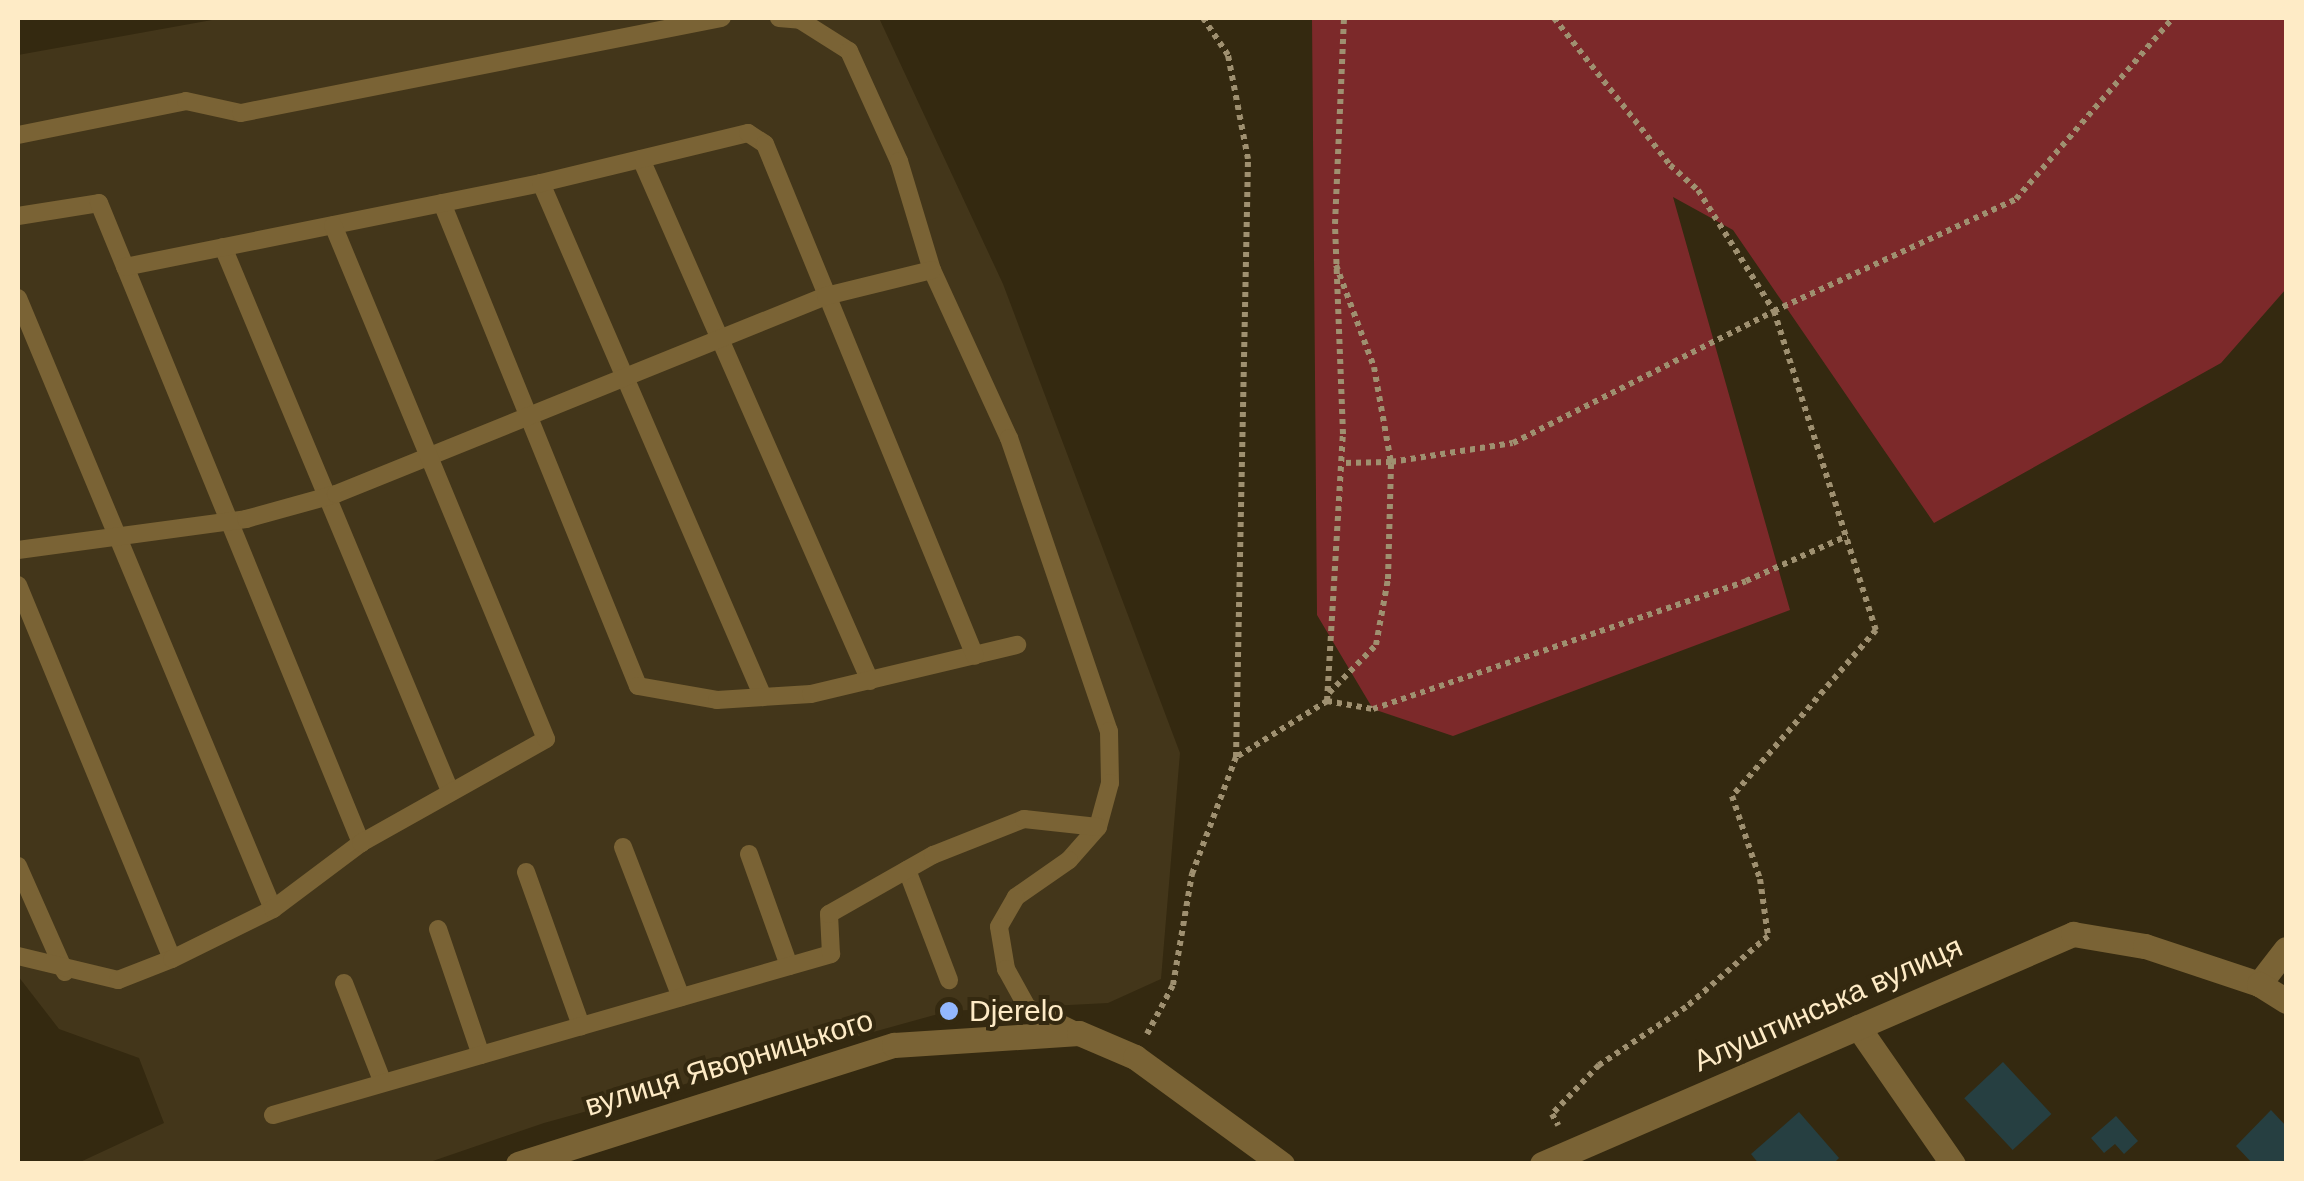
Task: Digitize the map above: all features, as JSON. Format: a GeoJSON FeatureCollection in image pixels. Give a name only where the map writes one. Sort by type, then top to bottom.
{"type":"FeatureCollection","features":[{"type":"Feature","properties":{"kind":"street","name":"Алуштинська вулиця"},"geometry":{"type":"LineString","coordinates":[[1542,1164],[2073,934],[2145,946],[2259,984],[2286,1001]]}},
{"type":"Feature","properties":{"kind":"street"},"geometry":{"type":"LineString","coordinates":[[2259,984],[2286,949]]}},
{"type":"Feature","properties":{"kind":"street"},"geometry":{"type":"LineString","coordinates":[[1858,1027],[1953,1164]]}},
{"type":"Feature","properties":{"kind":"street","name":"вулиця Яворницького"},"geometry":{"type":"LineString","coordinates":[[518,1164],[894,1045],[1079,1032],[1135,1057],[1282,1164]]}},
{"type":"Feature","properties":{"kind":"lane"},"geometry":{"type":"LineString","coordinates":[[18,135],[186,101],[241,114],[722,18]]}},
{"type":"Feature","properties":{"kind":"lane"},"geometry":{"type":"LineString","coordinates":[[780,18],[800,20],[849,50],[898,161],[932,270],[1009,438],[1109,730],[1110,784],[1098,828],[1068,860],[1016,898],[998,928],[1006,969],[1026,1007],[1079,1032]]}},
{"type":"Feature","properties":{"kind":"lane"},"geometry":{"type":"LineString","coordinates":[[125,267],[541,183],[748,134],[765,144],[975,656]]}},
{"type":"Feature","properties":{"kind":"lane"},"geometry":{"type":"LineString","coordinates":[[641,159],[870,681]]}},
{"type":"Feature","properties":{"kind":"lane"},"geometry":{"type":"LineString","coordinates":[[541,183],[627,374],[763,697]]}},
{"type":"Feature","properties":{"kind":"lane"},"geometry":{"type":"LineString","coordinates":[[18,216],[99,203],[361,843]]}},
{"type":"Feature","properties":{"kind":"lane"},"geometry":{"type":"LineString","coordinates":[[442,203],[638,686],[717,700],[763,697],[870,681],[1017,645]]}},
{"type":"Feature","properties":{"kind":"lane"},"geometry":{"type":"LineString","coordinates":[[18,956],[66,972],[118,980],[172,958],[274,909],[361,843],[546,739],[332,225]]}},
{"type":"Feature","properties":{"kind":"lane"},"geometry":{"type":"LineString","coordinates":[[223,247],[324,498],[450,791]]}},
{"type":"Feature","properties":{"kind":"lane"},"geometry":{"type":"LineString","coordinates":[[18,550],[228,521],[324,498],[826,296],[932,270]]}},
{"type":"Feature","properties":{"kind":"lane"},"geometry":{"type":"LineString","coordinates":[[18,298],[274,909]]}},
{"type":"Feature","properties":{"kind":"lane"},"geometry":{"type":"LineString","coordinates":[[18,585],[172,958]]}},
{"type":"Feature","properties":{"kind":"lane"},"geometry":{"type":"LineString","coordinates":[[274,1115],[831,954],[829,914],[907,870],[1024,819],[1098,828]]}},
{"type":"Feature","properties":{"kind":"lane"},"geometry":{"type":"LineString","coordinates":[[623,848],[682,997]]}},
{"type":"Feature","properties":{"kind":"lane"},"geometry":{"type":"LineString","coordinates":[[749,854],[790,966]]}},
{"type":"Feature","properties":{"kind":"lane"},"geometry":{"type":"LineString","coordinates":[[18,866],[66,972]]}},
{"type":"Feature","properties":{"kind":"lane"},"geometry":{"type":"LineString","coordinates":[[907,870],[949,980]]}},
{"type":"Feature","properties":{"kind":"lane"},"geometry":{"type":"LineString","coordinates":[[526,872],[582,1026]]}},
{"type":"Feature","properties":{"kind":"lane"},"geometry":{"type":"LineString","coordinates":[[438,929],[481,1055]]}},
{"type":"Feature","properties":{"kind":"lane"},"geometry":{"type":"LineString","coordinates":[[344,983],[383,1083]]}},
{"type":"Feature","properties":{"kind":"path"},"geometry":{"type":"LineString","coordinates":[[1135,1057],[1173,985],[1192,874],[1209,816],[1236,757],[1248,159],[1228,55],[1203,18]]}},
{"type":"Feature","properties":{"kind":"path"},"geometry":{"type":"LineString","coordinates":[[1328,697],[1342,462],[1336,265],[1344,18]]}},
{"type":"Feature","properties":{"kind":"path"},"geometry":{"type":"LineString","coordinates":[[1554,18],[1670,164],[1698,190],[1774,311],[1876,630],[1732,796],[1760,878],[1768,936],[1686,1007],[1598,1066],[1552,1114],[1575,1151]]}},
{"type":"Feature","properties":{"kind":"path"},"geometry":{"type":"LineString","coordinates":[[1342,462],[1392,462],[1513,442],[1774,311],[2016,199],[2173,18]]}},
{"type":"Feature","properties":{"kind":"path"},"geometry":{"type":"LineString","coordinates":[[1236,757],[1328,697],[1376,645],[1388,579],[1392,462],[1374,367],[1336,265]]}},
{"type":"Feature","properties":{"kind":"path"},"geometry":{"type":"LineString","coordinates":[[1328,697],[1373,709],[1746,581],[1847,536]]}},
{"type":"Feature","properties":{"kind":"shaded area"},"geometry":{"type":"Polygon","coordinates":[[[223,18],[879,18],[1003,284],[1180,753],[1161,979],[1108,1003],[949,1011],[544,1123],[427,1163],[78,1163],[164,1123],[139,1058],[59,1029],[18,976],[18,55],[223,18]]]}},
{"type":"Feature","properties":{"kind":"shaded area"},"geometry":{"type":"Polygon","coordinates":[[[1312,18],[2286,18],[2286,289],[2221,363],[1934,523],[1733,230],[1673,197],[1790,610],[1453,736],[1373,709],[1317,615],[1312,18]]]}},
{"type":"Feature","properties":{"kind":"building"},"geometry":{"type":"Polygon","coordinates":[[[2003,1062],[2051,1114],[2013,1150],[1964,1098],[2003,1062]]]}},
{"type":"Feature","properties":{"kind":"building"},"geometry":{"type":"Polygon","coordinates":[[[2271,1110],[2286,1126],[2286,1164],[2253,1164],[2236,1146],[2271,1110]]]}},
{"type":"Feature","properties":{"kind":"building"},"geometry":{"type":"Polygon","coordinates":[[[1799,1112],[1839,1158],[1833,1164],[1759,1164],[1751,1154],[1799,1112]]]}},
{"type":"Feature","properties":{"kind":"building"},"geometry":{"type":"Polygon","coordinates":[[[2116,1116],[2138,1141],[2124,1154],[2115,1144],[2104,1153],[2091,1138],[2116,1116]]]}},
{"type":"Feature","properties":{"kind":"place","name":"Djerelo"},"geometry":{"type":"Point","coordinates":[949,1011]}}]}
